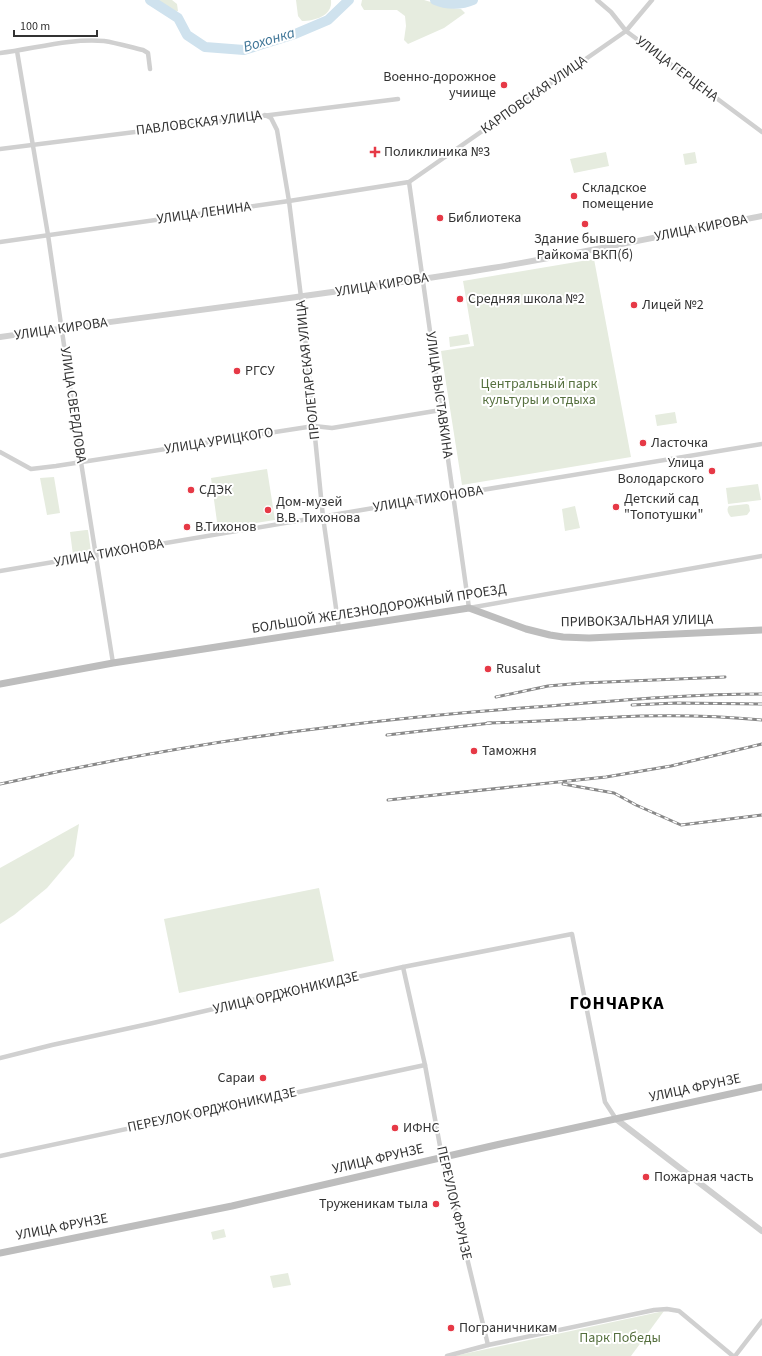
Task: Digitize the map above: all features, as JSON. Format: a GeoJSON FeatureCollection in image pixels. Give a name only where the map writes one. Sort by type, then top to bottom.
{"type":"FeatureCollection","features":[{"type":"Feature","properties":{"kind":"main road","name":"БОЛЬШОЙ ЖЕЛЕЗНОДОРОЖНЫЙ ПРОЕЗД"},"geometry":{"type":"LineString","coordinates":[[0,684],[113,663],[469,608]]}},
{"type":"Feature","properties":{"kind":"main road","name":"ПРИВОКЗАЛЬНАЯ УЛИЦА"},"geometry":{"type":"LineString","coordinates":[[469,608],[526,629],[563,637],[589,638],[762,630]]}},
{"type":"Feature","properties":{"kind":"main road","name":"УЛИЦА ФРУНЗЕ"},"geometry":{"type":"LineString","coordinates":[[0,1253],[232,1206],[762,1087]]}},
{"type":"Feature","properties":{"kind":"street","name":"УЛИЦА ГЕРЦЕНА"},"geometry":{"type":"LineString","coordinates":[[598,0],[612,12],[626,31],[762,132]]}},
{"type":"Feature","properties":{"kind":"street","name":"КАРПОВСКАЯ УЛИЦА"},"geometry":{"type":"LineString","coordinates":[[408,182],[626,31],[652,0]]}},
{"type":"Feature","properties":{"kind":"street"},"geometry":{"type":"LineString","coordinates":[[0,54],[58,43],[104,41],[143,50],[148,53],[150,69]]}},
{"type":"Feature","properties":{"kind":"street","name":"УЛИЦА СВЕРДЛОВА"},"geometry":{"type":"LineString","coordinates":[[17,51],[63,328],[81,462],[113,663]]}},
{"type":"Feature","properties":{"kind":"street","name":"ПАВЛОВСКАЯ УЛИЦА"},"geometry":{"type":"LineString","coordinates":[[0,149],[398,99]]}},
{"type":"Feature","properties":{"kind":"street","name":"ПРОЛЕТАРСКАЯ УЛИЦА"},"geometry":{"type":"LineString","coordinates":[[266,115],[271,118],[277,130],[289,201],[301,297],[323,517],[339,629]]}},
{"type":"Feature","properties":{"kind":"street","name":"УЛИЦА ЛЕНИНА"},"geometry":{"type":"LineString","coordinates":[[0,242],[289,201],[408,182]]}},
{"type":"Feature","properties":{"kind":"street","name":"УЛИЦА ВЫСТАВКИНА"},"geometry":{"type":"LineString","coordinates":[[408,182],[469,608]]}},
{"type":"Feature","properties":{"kind":"street","name":"УЛИЦА КИРОВА"},"geometry":{"type":"LineString","coordinates":[[0,337],[301,297],[422,279],[648,239],[762,216]]}},
{"type":"Feature","properties":{"kind":"street","name":"УЛИЦА УРИЦКОГО"},"geometry":{"type":"LineString","coordinates":[[0,452],[31,469],[314,426],[332,428],[441,410]]}},
{"type":"Feature","properties":{"kind":"street","name":"УЛИЦА ТИХОНОВА"},"geometry":{"type":"LineString","coordinates":[[0,571],[762,444]]}},
{"type":"Feature","properties":{"kind":"street","name":"БОЛЬШОЙ ЖЕЛЕЗНОДОРОЖНЫЙ ПРОЕЗД"},"geometry":{"type":"LineString","coordinates":[[469,608],[762,556]]}},
{"type":"Feature","properties":{"kind":"street","name":"УЛИЦА ОРДЖОНИКИДЗЕ"},"geometry":{"type":"LineString","coordinates":[[0,1058],[52,1045],[153,1024],[403,967],[572,934],[605,1102],[616,1119]]}},
{"type":"Feature","properties":{"kind":"street","name":"ПЕРЕУЛОК ФРУНЗЕ"},"geometry":{"type":"LineString","coordinates":[[403,967],[425,1065],[442,1158],[488,1345]]}},
{"type":"Feature","properties":{"kind":"street","name":"ПЕРЕУЛОК ОРДЖОНИКИДЗЕ"},"geometry":{"type":"LineString","coordinates":[[0,1156],[425,1065]]}},
{"type":"Feature","properties":{"kind":"street"},"geometry":{"type":"LineString","coordinates":[[616,1119],[762,1231]]}},
{"type":"Feature","properties":{"kind":"street"},"geometry":{"type":"LineString","coordinates":[[448,1356],[488,1345],[654,1310],[667,1309],[679,1312],[734,1356],[762,1321]]}},
{"type":"Feature","properties":{"kind":"green space"},"geometry":{"type":"Polygon","coordinates":[[[158,0],[172,0],[177,4],[178,11],[174,12],[158,0]]]}},
{"type":"Feature","properties":{"kind":"green space"},"geometry":{"type":"Polygon","coordinates":[[[296,0],[331,0],[331,5],[326,14],[317,19],[302,21],[298,16],[296,0]]]}},
{"type":"Feature","properties":{"kind":"green space"},"geometry":{"type":"Polygon","coordinates":[[[362,0],[424,0],[451,8],[461,9],[465,13],[444,28],[408,44],[404,40],[406,26],[405,16],[397,10],[364,10],[361,5],[362,0]]]}},
{"type":"Feature","properties":{"kind":"green space"},"geometry":{"type":"Polygon","coordinates":[[[606,152],[609,166],[574,173],[570,159],[606,152]]]}},
{"type":"Feature","properties":{"kind":"green space"},"geometry":{"type":"Polygon","coordinates":[[[695,152],[697,163],[685,165],[683,154],[695,152]]]}},
{"type":"Feature","properties":{"kind":"green space","name":"Центральный парк культуры и отдыха"},"geometry":{"type":"Polygon","coordinates":[[[594,259],[631,457],[462,485],[441,351],[474,346],[463,281],[594,259]]]}},
{"type":"Feature","properties":{"kind":"green space"},"geometry":{"type":"Polygon","coordinates":[[[468,334],[470,344],[450,347],[449,337],[468,334]]]}},
{"type":"Feature","properties":{"kind":"green space"},"geometry":{"type":"Polygon","coordinates":[[[675,412],[677,423],[657,426],[655,415],[675,412]]]}},
{"type":"Feature","properties":{"kind":"green space"},"geometry":{"type":"Polygon","coordinates":[[[267,469],[275,520],[218,529],[211,478],[267,469]]]}},
{"type":"Feature","properties":{"kind":"green space"},"geometry":{"type":"Polygon","coordinates":[[[54,477],[60,513],[47,515],[40,478],[54,477]]]}},
{"type":"Feature","properties":{"kind":"green space"},"geometry":{"type":"Polygon","coordinates":[[[758,484],[761,500],[728,504],[726,488],[758,484]]]}},
{"type":"Feature","properties":{"kind":"green space"},"geometry":{"type":"Polygon","coordinates":[[[749,505],[750,511],[747,515],[731,517],[728,510],[729,506],[749,505]]]}},
{"type":"Feature","properties":{"kind":"green space"},"geometry":{"type":"Polygon","coordinates":[[[575,506],[580,528],[565,531],[562,509],[575,506]]]}},
{"type":"Feature","properties":{"kind":"green space"},"geometry":{"type":"Polygon","coordinates":[[[88,530],[91,552],[73,555],[70,532],[88,530]]]}},
{"type":"Feature","properties":{"kind":"green space"},"geometry":{"type":"Polygon","coordinates":[[[79,824],[74,856],[47,888],[14,915],[0,924],[0,868],[79,824]]]}},
{"type":"Feature","properties":{"kind":"green space"},"geometry":{"type":"Polygon","coordinates":[[[319,888],[334,961],[179,993],[164,919],[319,888]]]}},
{"type":"Feature","properties":{"kind":"green space"},"geometry":{"type":"Polygon","coordinates":[[[224,1229],[226,1237],[213,1240],[211,1232],[224,1229]]]}},
{"type":"Feature","properties":{"kind":"green space"},"geometry":{"type":"Polygon","coordinates":[[[288,1273],[291,1285],[273,1288],[270,1276],[288,1273]]]}},
{"type":"Feature","properties":{"kind":"green space","name":"Парк Победы"},"geometry":{"type":"Polygon","coordinates":[[[664,1311],[631,1356],[454,1356],[664,1311]]]}},
{"type":"Feature","properties":{"kind":"waterway","name":"Вохонка"},"geometry":{"type":"LineString","coordinates":[[150,0],[178,18],[187,35],[205,47],[244,50],[295,34],[328,20],[349,0]]}},
{"type":"Feature","properties":{"kind":"waterway","name":"Вохонка"},"geometry":{"type":"LineString","coordinates":[[435,0],[454,4],[473,0]]}},
{"type":"Feature","properties":{"kind":"railway"},"geometry":{"type":"LineString","coordinates":[[496,697],[548,686],[583,683],[725,677]]}},
{"type":"Feature","properties":{"kind":"railway"},"geometry":{"type":"LineString","coordinates":[[0,784],[165,751],[289,732],[356,724],[458,713],[620,700],[705,695],[762,694]]}},
{"type":"Feature","properties":{"kind":"railway"},"geometry":{"type":"LineString","coordinates":[[632,705],[676,703],[762,704]]}},
{"type":"Feature","properties":{"kind":"railway"},"geometry":{"type":"LineString","coordinates":[[487,723],[655,716],[716,717],[762,720]]}},
{"type":"Feature","properties":{"kind":"railway"},"geometry":{"type":"LineString","coordinates":[[387,735],[491,723]]}},
{"type":"Feature","properties":{"kind":"railway"},"geometry":{"type":"LineString","coordinates":[[388,800],[606,777],[671,766],[762,744]]}},
{"type":"Feature","properties":{"kind":"railway"},"geometry":{"type":"LineString","coordinates":[[563,784],[614,793],[636,805],[681,825],[762,815]]}},
{"type":"Feature","properties":{"kind":"place","name":"Военно-дорожное учиище"},"geometry":{"type":"Point","coordinates":[504,85]}},
{"type":"Feature","properties":{"kind":"place","name":"Поликлиника №3"},"geometry":{"type":"Point","coordinates":[375,152]}},
{"type":"Feature","properties":{"kind":"place","name":"Складское помещение"},"geometry":{"type":"Point","coordinates":[574,196]}},
{"type":"Feature","properties":{"kind":"place","name":"Библиотека"},"geometry":{"type":"Point","coordinates":[440,218]}},
{"type":"Feature","properties":{"kind":"place","name":"Здание бывшего Райкома ВКП(б)"},"geometry":{"type":"Point","coordinates":[585,224]}},
{"type":"Feature","properties":{"kind":"place","name":"Средняя школа №2"},"geometry":{"type":"Point","coordinates":[460,299]}},
{"type":"Feature","properties":{"kind":"place","name":"Лицей №2"},"geometry":{"type":"Point","coordinates":[634,305]}},
{"type":"Feature","properties":{"kind":"place","name":"РГСУ"},"geometry":{"type":"Point","coordinates":[237,371]}},
{"type":"Feature","properties":{"kind":"place","name":"Ласточка"},"geometry":{"type":"Point","coordinates":[643,443]}},
{"type":"Feature","properties":{"kind":"place","name":"Улица Володарского"},"geometry":{"type":"Point","coordinates":[712,471]}},
{"type":"Feature","properties":{"kind":"place","name":"СДЭК"},"geometry":{"type":"Point","coordinates":[191,490]}},
{"type":"Feature","properties":{"kind":"place","name":"Детский сад \"Топотушки\""},"geometry":{"type":"Point","coordinates":[616,507]}},
{"type":"Feature","properties":{"kind":"place","name":"Дом-музей В.В. Тихонова"},"geometry":{"type":"Point","coordinates":[268,510]}},
{"type":"Feature","properties":{"kind":"place","name":"В.Тихонов"},"geometry":{"type":"Point","coordinates":[187,527]}},
{"type":"Feature","properties":{"kind":"place","name":"Rusalut"},"geometry":{"type":"Point","coordinates":[488,669]}},
{"type":"Feature","properties":{"kind":"place","name":"Таможня"},"geometry":{"type":"Point","coordinates":[474,751]}},
{"type":"Feature","properties":{"kind":"place","name":"Сараи"},"geometry":{"type":"Point","coordinates":[263,1078]}},
{"type":"Feature","properties":{"kind":"place","name":"ИФНС"},"geometry":{"type":"Point","coordinates":[395,1128]}},
{"type":"Feature","properties":{"kind":"place","name":"Пожарная часть"},"geometry":{"type":"Point","coordinates":[646,1177]}},
{"type":"Feature","properties":{"kind":"place","name":"Труженикам тыла"},"geometry":{"type":"Point","coordinates":[436,1204]}},
{"type":"Feature","properties":{"kind":"place","name":"Пограничникам"},"geometry":{"type":"Point","coordinates":[451,1328]}},
{"type":"Feature","properties":{"kind":"district","name":"ГОНЧАРКА"},"geometry":{"type":"Point","coordinates":[617,1003]}}]}
